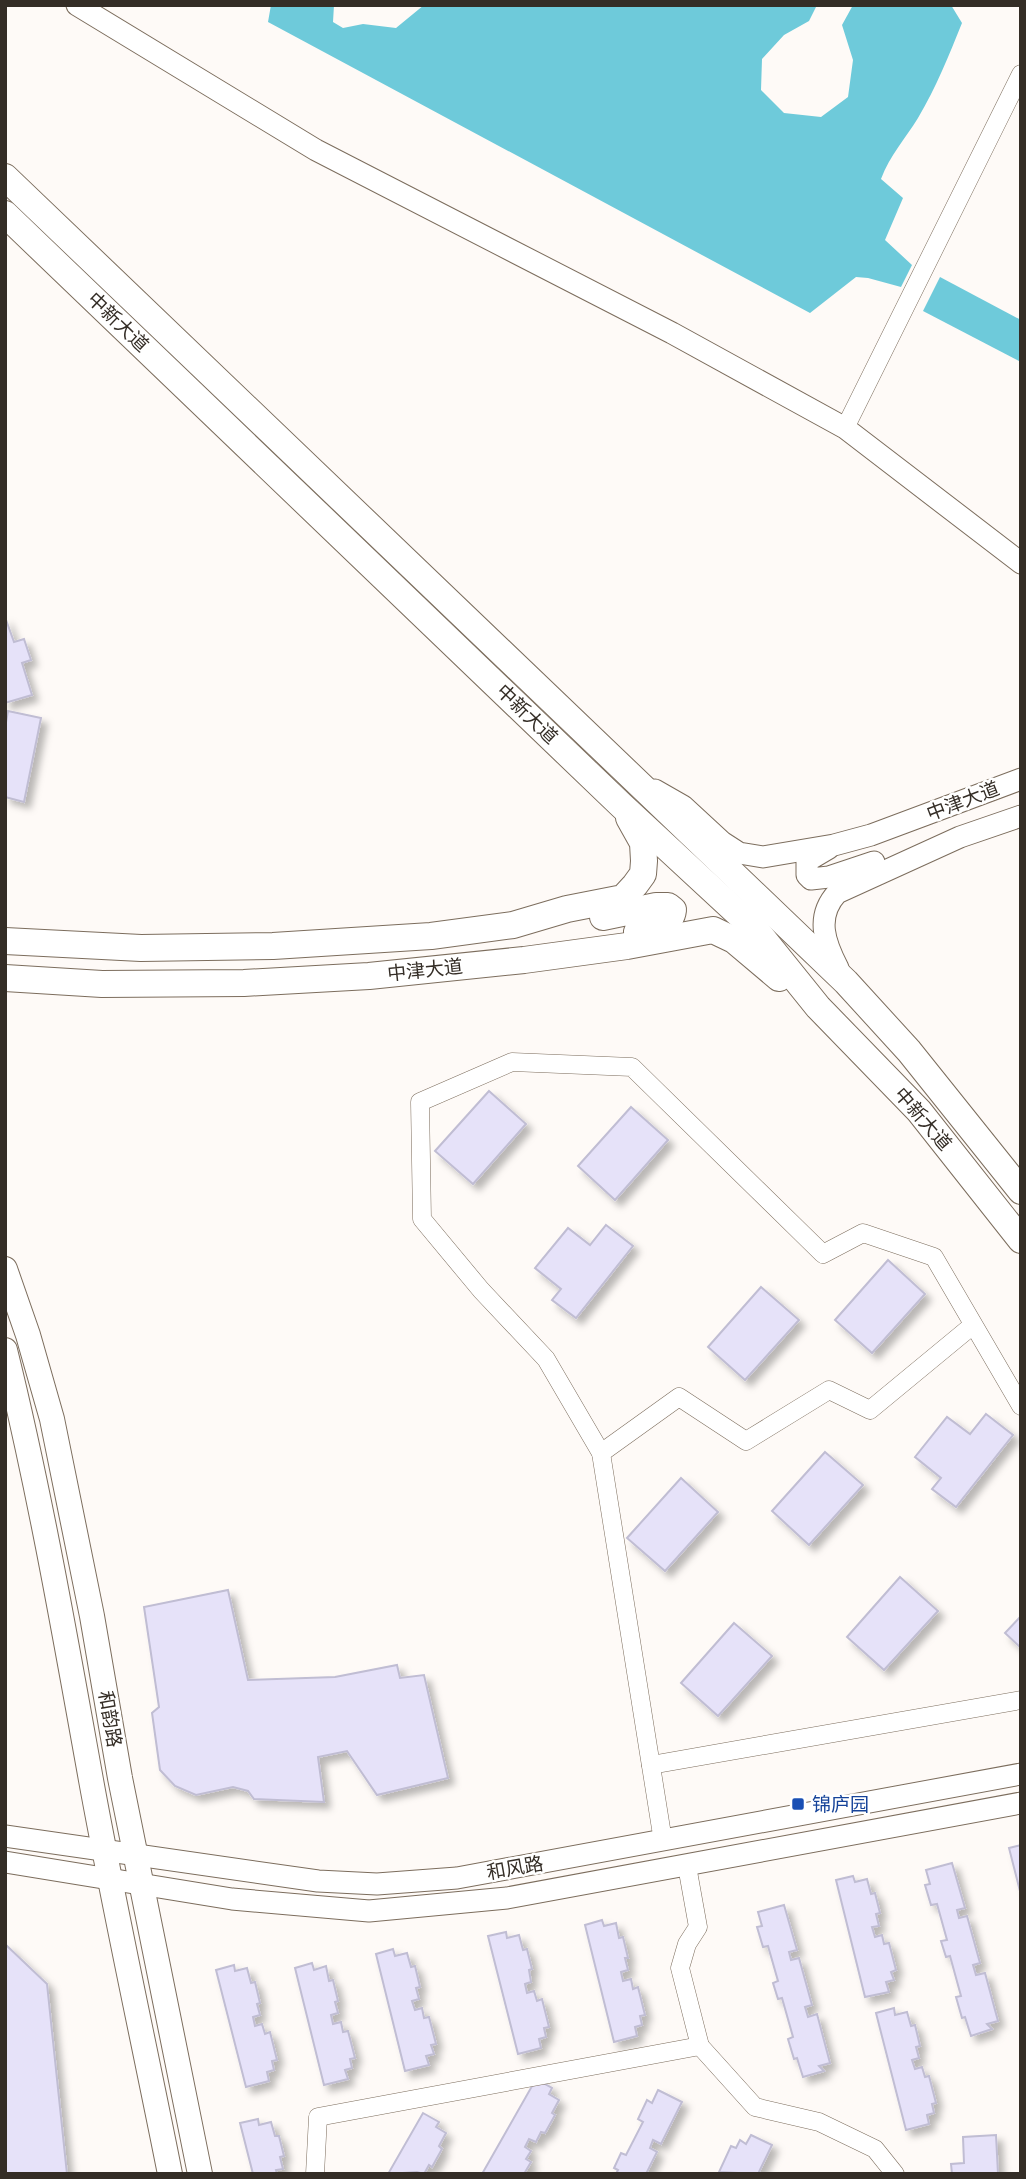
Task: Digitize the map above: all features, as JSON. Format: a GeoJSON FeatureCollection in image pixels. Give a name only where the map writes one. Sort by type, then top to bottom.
{"type":"FeatureCollection","features":[{"type":"Feature","properties":{"kind":"main road","name":"中新大道"},"geometry":{"type":"LineString","coordinates":[[5,177],[704,849],[846,982],[909,1051],[1021,1191]]}},
{"type":"Feature","properties":{"kind":"main road","name":"中新大道"},"geometry":{"type":"LineString","coordinates":[[5,214],[755,930],[818,1007],[919,1111],[1021,1240]]}},
{"type":"Feature","properties":{"kind":"main road","name":"中津大道"},"geometry":{"type":"LineString","coordinates":[[5,941],[141,948],[273,946],[431,936],[513,925],[567,909],[623,898],[635,885],[643,874],[643,843],[621,804]]}},
{"type":"Feature","properties":{"kind":"main road"},"geometry":{"type":"LineString","coordinates":[[513,925],[584,921],[656,906],[668,906],[673,910],[673,916],[661,926],[571,944],[524,960]]}},
{"type":"Feature","properties":{"kind":"main road","name":"中津大道"},"geometry":{"type":"LineString","coordinates":[[5,978],[102,984],[244,983],[369,976],[524,960],[627,946],[713,930],[734,940],[797,993],[818,1007]]}},
{"type":"Feature","properties":{"kind":"main road","name":"和韵路"},"geometry":{"type":"LineString","coordinates":[[5,1269],[29,1335],[52,1419],[92,1616],[120,1777],[200,2174]]}},
{"type":"Feature","properties":{"kind":"main road","name":"和韵路"},"geometry":{"type":"LineString","coordinates":[[5,1350],[29,1445],[105,1851],[170,2174]]}},
{"type":"Feature","properties":{"kind":"street"},"geometry":{"type":"LineString","coordinates":[[77,5],[316,150],[672,333],[845,428],[1021,563]]}},
{"type":"Feature","properties":{"kind":"street"},"geometry":{"type":"LineString","coordinates":[[845,428],[1021,74]]}},
{"type":"Feature","properties":{"kind":"street","name":"中津大道"},"geometry":{"type":"LineString","coordinates":[[639,784],[665,794],[683,806],[722,842],[739,853],[762,857],[834,845],[913,820],[1021,779]]}},
{"type":"Feature","properties":{"kind":"street","name":"中津大道"},"geometry":{"type":"LineString","coordinates":[[846,982],[827,948],[824,934],[824,913],[829,901],[837,893],[960,837],[1021,816]]}},
{"type":"Feature","properties":{"kind":"street"},"geometry":{"type":"LineString","coordinates":[[834,845],[807,862],[807,875],[811,879],[829,877],[909,850],[960,837]]}},
{"type":"Feature","properties":{"kind":"street"},"geometry":{"type":"LineString","coordinates":[[663,1841],[601,1453],[545,1359],[481,1290],[422,1219],[420,1102],[512,1062],[632,1067],[823,1254],[863,1233],[934,1257],[1021,1406]]}},
{"type":"Feature","properties":{"kind":"street"},"geometry":{"type":"LineString","coordinates":[[601,1453],[679,1397],[746,1441],[829,1390],[870,1410],[973,1325]]}},
{"type":"Feature","properties":{"kind":"street"},"geometry":{"type":"LineString","coordinates":[[651,1765],[1021,1700]]}},
{"type":"Feature","properties":{"kind":"street","name":"和风路"},"geometry":{"type":"LineString","coordinates":[[5,1836],[318,1881],[377,1884],[457,1878],[1021,1774]]}},
{"type":"Feature","properties":{"kind":"street","name":"和风路"},"geometry":{"type":"LineString","coordinates":[[5,1862],[232,1899],[369,1911],[507,1898],[1021,1803]]}},
{"type":"Feature","properties":{"kind":"street"},"geometry":{"type":"LineString","coordinates":[[687,1866],[698,1927],[687,1944],[680,1968],[699,2046],[755,2107],[819,2122],[875,2149],[895,2174]]}},
{"type":"Feature","properties":{"kind":"street"},"geometry":{"type":"LineString","coordinates":[[315,2174],[318,2117],[699,2046]]}},
{"type":"Feature","properties":{"kind":"water"},"geometry":{"type":"Polygon","coordinates":[[[271,5],[334,5],[333,22],[343,28],[363,24],[396,28],[424,5],[817,5],[809,21],[784,35],[762,59],[761,90],[784,113],[821,117],[848,97],[853,60],[842,25],[853,5],[951,5],[962,23],[931,95],[881,179],[903,198],[885,240],[912,265],[901,287],[856,277],[810,313],[268,22],[271,5]]]}},
{"type":"Feature","properties":{"kind":"water"},"geometry":{"type":"Polygon","coordinates":[[[940,277],[1021,320],[1021,362],[923,311],[940,277]]]}},
{"type":"Feature","properties":{"kind":"building"},"geometry":{"type":"Polygon","coordinates":[[[5,617],[14,642],[24,639],[31,660],[22,663],[32,695],[5,703],[5,617]]]}},
{"type":"Feature","properties":{"kind":"building"},"geometry":{"type":"Polygon","coordinates":[[[8,711],[41,718],[24,802],[5,797],[5,728],[8,711]]]}},
{"type":"Feature","properties":{"kind":"building"},"geometry":{"type":"Polygon","coordinates":[[[489,1091],[526,1124],[473,1184],[435,1151],[489,1091]]]}},
{"type":"Feature","properties":{"kind":"building"},"geometry":{"type":"Polygon","coordinates":[[[631,1107],[668,1140],[615,1200],[578,1166],[631,1107]]]}},
{"type":"Feature","properties":{"kind":"building"},"geometry":{"type":"Polygon","coordinates":[[[606,1225],[633,1246],[576,1318],[552,1300],[561,1289],[535,1268],[568,1228],[590,1245],[606,1225]]]}},
{"type":"Feature","properties":{"kind":"building"},"geometry":{"type":"Polygon","coordinates":[[[888,1260],[925,1294],[872,1353],[835,1320],[888,1260]]]}},
{"type":"Feature","properties":{"kind":"building"},"geometry":{"type":"Polygon","coordinates":[[[761,1287],[799,1320],[745,1380],[708,1347],[761,1287]]]}},
{"type":"Feature","properties":{"kind":"building"},"geometry":{"type":"Polygon","coordinates":[[[986,1414],[1013,1435],[956,1507],[932,1489],[941,1478],[915,1457],[947,1417],[970,1434],[986,1414]]]}},
{"type":"Feature","properties":{"kind":"building"},"geometry":{"type":"Polygon","coordinates":[[[825,1452],[863,1485],[809,1545],[772,1511],[825,1452]]]}},
{"type":"Feature","properties":{"kind":"building"},"geometry":{"type":"Polygon","coordinates":[[[681,1478],[718,1512],[665,1571],[627,1538],[681,1478]]]}},
{"type":"Feature","properties":{"kind":"building"},"geometry":{"type":"Polygon","coordinates":[[[900,1577],[938,1611],[884,1670],[847,1637],[900,1577]]]}},
{"type":"Feature","properties":{"kind":"building"},"geometry":{"type":"Polygon","coordinates":[[[228,1590],[248,1680],[335,1677],[397,1665],[400,1678],[424,1675],[448,1778],[377,1795],[347,1751],[318,1757],[324,1802],[254,1799],[248,1791],[233,1787],[196,1795],[175,1786],[160,1770],[152,1713],[159,1707],[144,1607],[228,1590]]]}},
{"type":"Feature","properties":{"kind":"building"},"geometry":{"type":"Polygon","coordinates":[[[1021,1616],[1021,1648],[1005,1633],[1021,1616]]]}},
{"type":"Feature","properties":{"kind":"building"},"geometry":{"type":"Polygon","coordinates":[[[734,1623],[772,1656],[718,1716],[681,1683],[734,1623]]]}},
{"type":"Feature","properties":{"kind":"building"},"geometry":{"type":"Polygon","coordinates":[[[1021,1845],[1021,1895],[1009,1848],[1021,1845]]]}},
{"type":"Feature","properties":{"kind":"building"},"geometry":{"type":"Polygon","coordinates":[[[952,1863],[965,1908],[957,1910],[959,1918],[967,1916],[980,1963],[973,1965],[976,1975],[985,1973],[998,2021],[987,2024],[992,2029],[971,2036],[956,1997],[961,1996],[950,1956],[946,1957],[941,1941],[947,1940],[937,1904],[931,1905],[925,1885],[930,1884],[926,1870],[952,1863]]]}},
{"type":"Feature","properties":{"kind":"building"},"geometry":{"type":"Polygon","coordinates":[[[853,1876],[855,1882],[867,1879],[871,1894],[875,1893],[880,1913],[876,1914],[879,1926],[872,1927],[875,1937],[882,1935],[884,1944],[889,1943],[896,1970],[891,1972],[894,1980],[886,1982],[889,1992],[865,1997],[836,1880],[853,1876]]]}},
{"type":"Feature","properties":{"kind":"building"},"geometry":{"type":"Polygon","coordinates":[[[784,1905],[797,1950],[789,1952],[791,1960],[799,1958],[812,2005],[805,2007],[808,2017],[817,2014],[830,2063],[819,2066],[824,2071],[803,2077],[788,2039],[793,2037],[782,1998],[778,1999],[773,1983],[778,1981],[768,1946],[763,1947],[757,1927],[762,1926],[758,1912],[784,1905]]]}},
{"type":"Feature","properties":{"kind":"building"},"geometry":{"type":"Polygon","coordinates":[[[602,1920],[604,1926],[616,1923],[619,1938],[623,1937],[628,1970],[621,1972],[623,1981],[631,1979],[633,1989],[638,1987],[645,2015],[640,2016],[642,2025],[635,2027],[637,2036],[614,2042],[585,1925],[602,1920]]]}},
{"type":"Feature","properties":{"kind":"building"},"geometry":{"type":"Polygon","coordinates":[[[506,1932],[507,1938],[519,1935],[523,1950],[527,1949],[532,1969],[529,1970],[531,1982],[525,1984],[527,1993],[534,1991],[537,2001],[542,1999],[549,2027],[544,2028],[546,2037],[539,2039],[541,2048],[518,2054],[488,1936],[506,1932]]]}},
{"type":"Feature","properties":{"kind":"building"},"geometry":{"type":"Polygon","coordinates":[[[5,1944],[47,1984],[67,2174],[5,2174],[5,1944]]]}},
{"type":"Feature","properties":{"kind":"building"},"geometry":{"type":"Polygon","coordinates":[[[393,1949],[395,1956],[407,1953],[411,1967],[415,1966],[420,1987],[416,1988],[419,1999],[412,2001],[415,2010],[422,2008],[424,2018],[429,2017],[436,2044],[431,2045],[434,2054],[426,2056],[429,2065],[405,2071],[376,1954],[393,1949]]]}},
{"type":"Feature","properties":{"kind":"building"},"geometry":{"type":"Polygon","coordinates":[[[312,1963],[314,1970],[326,1966],[329,1981],[333,1980],[338,2013],[331,2015],[333,2024],[341,2022],[343,2032],[348,2031],[355,2058],[350,2059],[352,2068],[345,2070],[348,2079],[324,2085],[295,1968],[312,1963]]]}},
{"type":"Feature","properties":{"kind":"building"},"geometry":{"type":"Polygon","coordinates":[[[234,1965],[235,1971],[247,1968],[251,1983],[255,1982],[260,2015],[253,2017],[255,2026],[262,2024],[265,2034],[270,2032],[277,2060],[272,2061],[274,2070],[267,2072],[269,2081],[246,2087],[216,1970],[234,1965]]]}},
{"type":"Feature","properties":{"kind":"building"},"geometry":{"type":"Polygon","coordinates":[[[894,2008],[895,2015],[907,2012],[911,2026],[915,2025],[920,2046],[916,2047],[919,2058],[912,2060],[915,2069],[922,2067],[925,2077],[929,2076],[936,2103],[932,2104],[934,2113],[927,2115],[929,2124],[906,2130],[876,2013],[894,2008]]]}},
{"type":"Feature","properties":{"kind":"building"},"geometry":{"type":"Polygon","coordinates":[[[536,2079],[552,2088],[549,2094],[559,2100],[552,2113],[555,2115],[545,2133],[541,2132],[536,2142],[529,2139],[525,2147],[531,2151],[526,2159],[531,2162],[524,2174],[482,2174],[536,2079]]]}},
{"type":"Feature","properties":{"kind":"building"},"geometry":{"type":"Polygon","coordinates":[[[658,2090],[682,2102],[661,2144],[653,2140],[650,2148],[657,2152],[646,2174],[616,2174],[618,2170],[614,2168],[621,2153],[626,2155],[643,2122],[638,2119],[647,2100],[652,2103],[658,2090]]]}},
{"type":"Feature","properties":{"kind":"building"},"geometry":{"type":"Polygon","coordinates":[[[423,2113],[439,2122],[436,2127],[446,2133],[439,2146],[442,2149],[432,2167],[429,2165],[424,2174],[388,2174],[423,2113]]]}},
{"type":"Feature","properties":{"kind":"building"},"geometry":{"type":"Polygon","coordinates":[[[258,2119],[259,2125],[271,2122],[275,2136],[279,2136],[284,2156],[280,2157],[283,2169],[276,2170],[277,2174],[253,2174],[240,2123],[258,2119]]]}},
{"type":"Feature","properties":{"kind":"building"},"geometry":{"type":"Polygon","coordinates":[[[751,2135],[772,2145],[758,2174],[719,2172],[731,2146],[736,2148],[740,2140],[746,2144],[751,2135]]]}},
{"type":"Feature","properties":{"kind":"building"},"geometry":{"type":"Polygon","coordinates":[[[996,2135],[998,2174],[952,2174],[951,2164],[964,2163],[963,2137],[996,2135]]]}},
{"type":"Feature","properties":{"kind":"place","name":"锦庐园"},"geometry":{"type":"Point","coordinates":[798,1804]}}]}
